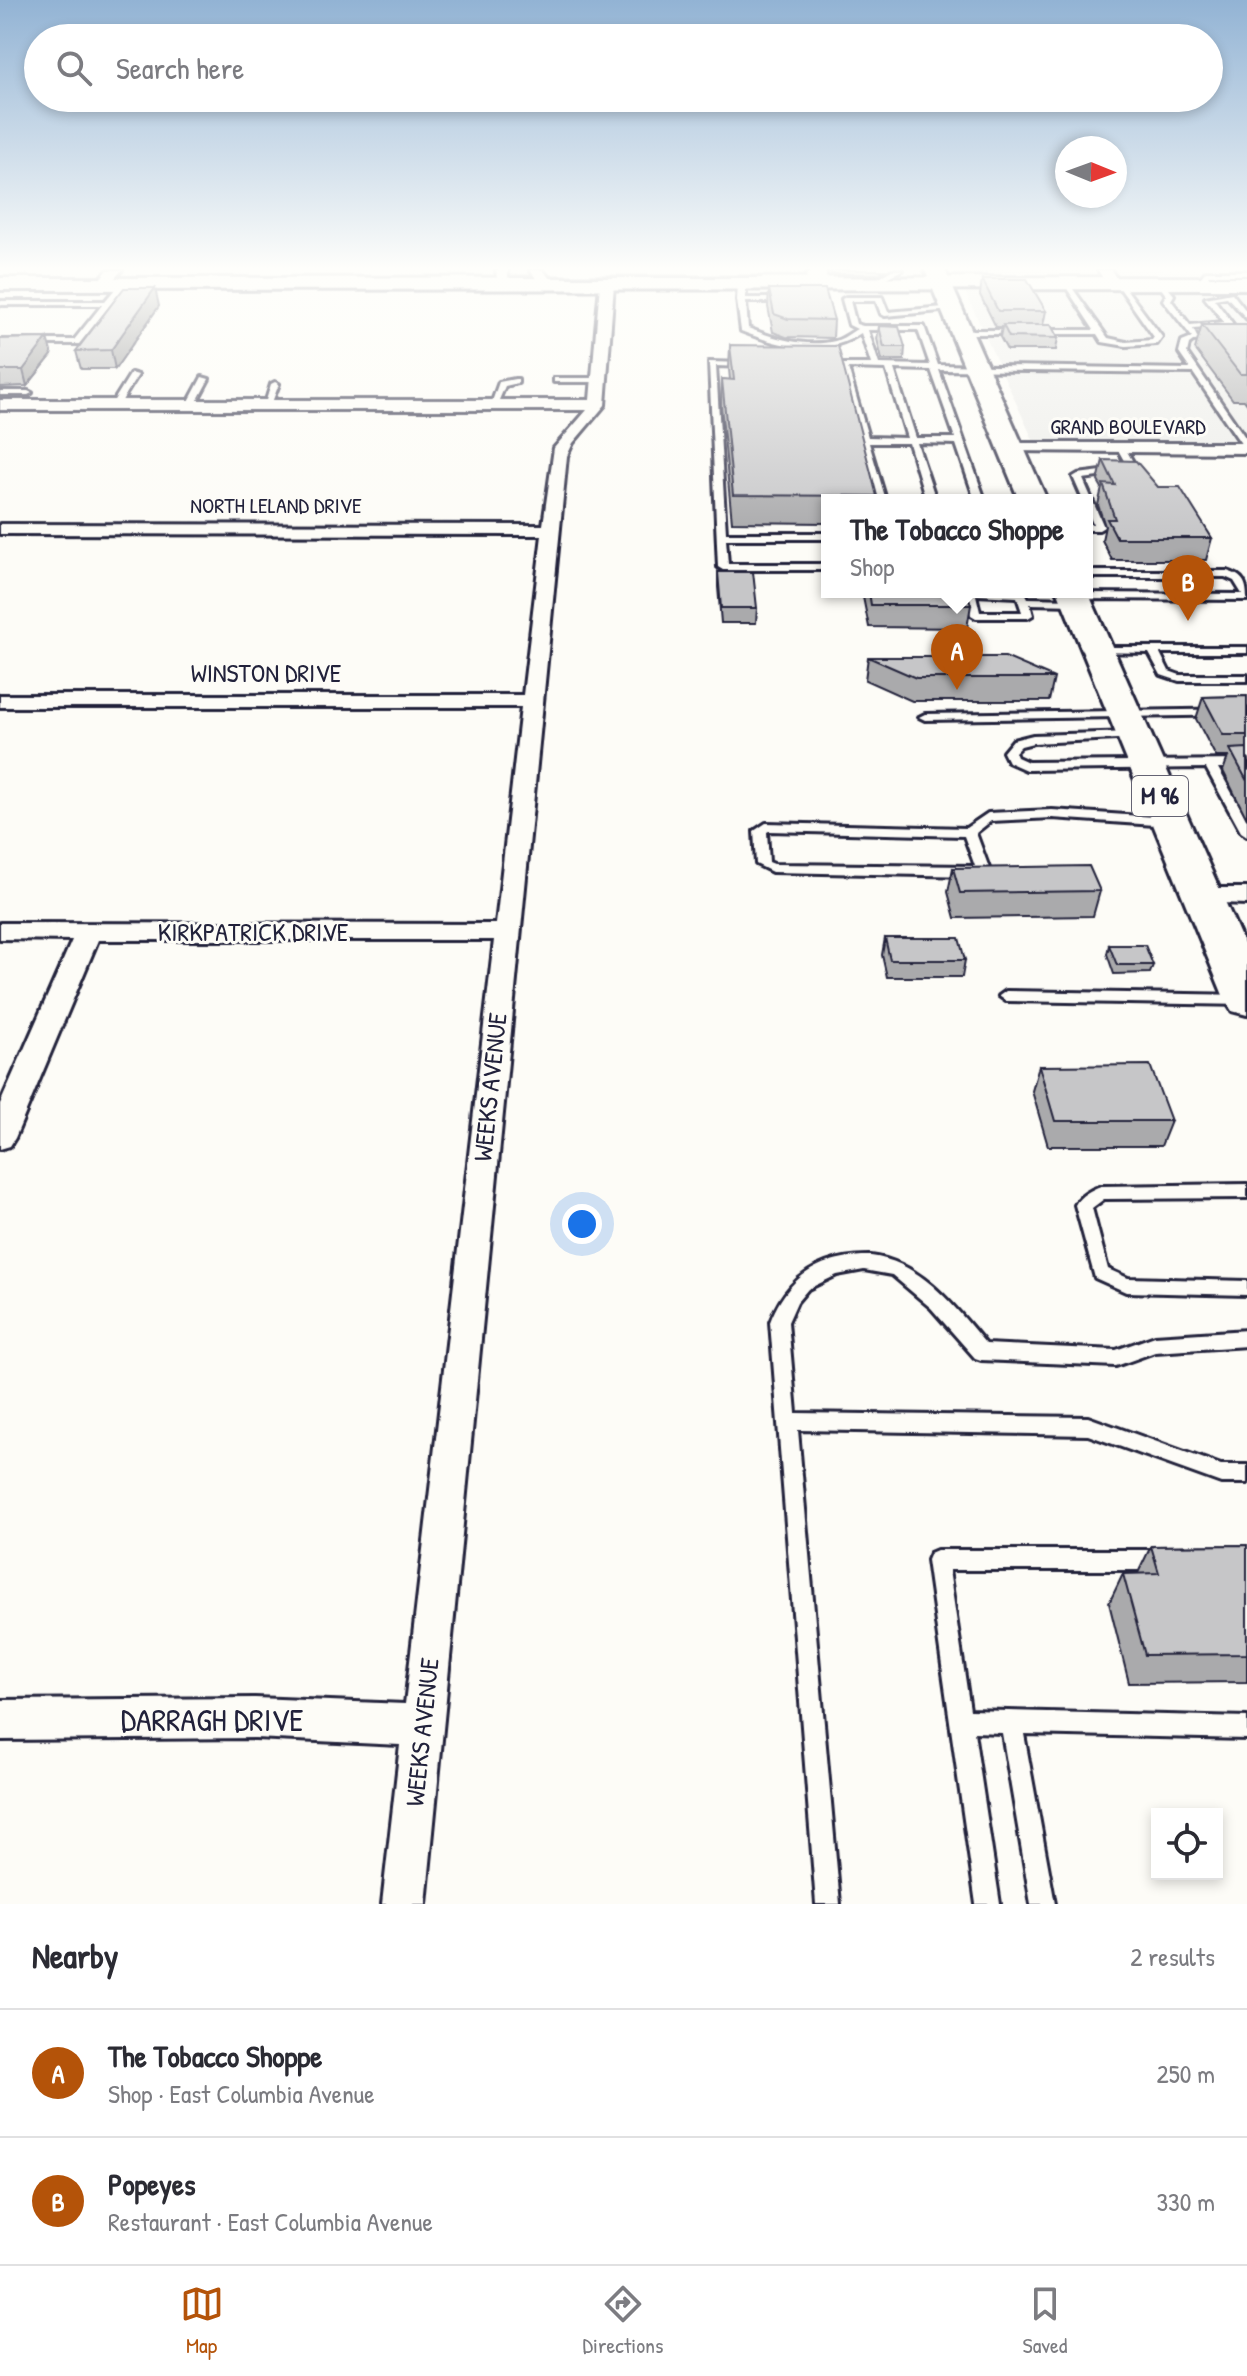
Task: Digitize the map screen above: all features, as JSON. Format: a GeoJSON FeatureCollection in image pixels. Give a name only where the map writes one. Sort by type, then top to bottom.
{"type":"FeatureCollection","features":[{"type":"Feature","properties":{"kind":"main road"},"geometry":{"type":"LineString","coordinates":[[973,359],[1030,494]]}},
{"type":"Feature","properties":{"kind":"main road","name":"M 96"},"geometry":{"type":"LineString","coordinates":[[1080,598],[1098,650],[1247,1000]]}},
{"type":"Feature","properties":{"kind":"street"},"geometry":{"type":"LineString","coordinates":[[0,405],[493,405],[598,392],[601,359]]}},
{"type":"Feature","properties":{"kind":"street","name":"WEEKS AVENUE"},"geometry":{"type":"LineString","coordinates":[[404,1904],[561,446],[592,415],[598,392]]}},
{"type":"Feature","properties":{"kind":"street","name":"GRAND BOULEVARD"},"geometry":{"type":"LineString","coordinates":[[1010,448],[1247,447]]}},
{"type":"Feature","properties":{"kind":"street","name":"NORTH LELAND DRIVE"},"geometry":{"type":"LineString","coordinates":[[0,529],[551,530]]}},
{"type":"Feature","properties":{"kind":"street","name":"WINSTON DRIVE"},"geometry":{"type":"LineString","coordinates":[[0,701],[532,701]]}},
{"type":"Feature","properties":{"kind":"street"},"geometry":{"type":"LineString","coordinates":[[1202,896],[1247,896]]}},
{"type":"Feature","properties":{"kind":"street","name":"KIRKPATRICK DRIVE"},"geometry":{"type":"LineString","coordinates":[[0,931],[507,932]]}},
{"type":"Feature","properties":{"kind":"street"},"geometry":{"type":"LineString","coordinates":[[0,1138],[89,931]]}},
{"type":"Feature","properties":{"kind":"street","name":"DARRAGH DRIVE"},"geometry":{"type":"LineString","coordinates":[[0,1720],[255,1718],[423,1725]]}},
{"type":"Feature","properties":{"kind":"lane"},"geometry":{"type":"LineString","coordinates":[[841,359],[880,494]]}},
{"type":"Feature","properties":{"kind":"lane"},"geometry":{"type":"LineString","coordinates":[[874,359],[876,366]]}},
{"type":"Feature","properties":{"kind":"lane"},"geometry":{"type":"LineString","coordinates":[[930,359],[978,494]]}},
{"type":"Feature","properties":{"kind":"lane"},"geometry":{"type":"LineString","coordinates":[[1186,359],[1247,447]]}},
{"type":"Feature","properties":{"kind":"lane"},"geometry":{"type":"LineString","coordinates":[[756,365],[712,364],[723,567],[821,567]]}},
{"type":"Feature","properties":{"kind":"lane"},"geometry":{"type":"LineString","coordinates":[[828,366],[1193,371]]}},
{"type":"Feature","properties":{"kind":"lane"},"geometry":{"type":"LineString","coordinates":[[889,367],[929,494]]}},
{"type":"Feature","properties":{"kind":"lane"},"geometry":{"type":"LineString","coordinates":[[115,405],[134,375]]}},
{"type":"Feature","properties":{"kind":"lane"},"geometry":{"type":"LineString","coordinates":[[191,405],[205,379]]}},
{"type":"Feature","properties":{"kind":"lane"},"geometry":{"type":"LineString","coordinates":[[557,380],[598,392]]}},
{"type":"Feature","properties":{"kind":"lane"},"geometry":{"type":"LineString","coordinates":[[493,405],[502,384],[515,381]]}},
{"type":"Feature","properties":{"kind":"lane"},"geometry":{"type":"LineString","coordinates":[[267,405],[275,384]]}},
{"type":"Feature","properties":{"kind":"lane"},"geometry":{"type":"LineString","coordinates":[[0,393],[28,393]]}},
{"type":"Feature","properties":{"kind":"lane"},"geometry":{"type":"LineString","coordinates":[[1228,420],[1242,420]]}},
{"type":"Feature","properties":{"kind":"lane"},"geometry":{"type":"LineString","coordinates":[[866,440],[959,441]]}},
{"type":"Feature","properties":{"kind":"lane"},"geometry":{"type":"LineString","coordinates":[[1085,494],[1078,477],[1132,467],[1121,448]]}},
{"type":"Feature","properties":{"kind":"lane"},"geometry":{"type":"LineString","coordinates":[[1093,513],[1099,527],[1093,527]]}},
{"type":"Feature","properties":{"kind":"lane"},"geometry":{"type":"LineString","coordinates":[[721,536],[821,536]]}},
{"type":"Feature","properties":{"kind":"lane"},"geometry":{"type":"LineString","coordinates":[[1093,590],[1247,575]]}},
{"type":"Feature","properties":{"kind":"lane"},"geometry":{"type":"LineString","coordinates":[[1233,576],[1247,595]]}},
{"type":"Feature","properties":{"kind":"lane"},"geometry":{"type":"LineString","coordinates":[[1093,591],[1247,595]]}},
{"type":"Feature","properties":{"kind":"lane"},"geometry":{"type":"LineString","coordinates":[[969,598],[976,615],[1028,615],[1023,598]]}},
{"type":"Feature","properties":{"kind":"lane"},"geometry":{"type":"LineString","coordinates":[[1024,601],[1040,598]]}},
{"type":"Feature","properties":{"kind":"lane"},"geometry":{"type":"LineString","coordinates":[[1098,650],[1247,650]]}},
{"type":"Feature","properties":{"kind":"lane"},"geometry":{"type":"LineString","coordinates":[[1153,650],[1165,673],[1179,678],[1247,678]]}},
{"type":"Feature","properties":{"kind":"lane"},"geometry":{"type":"LineString","coordinates":[[1135,738],[1033,739],[1017,743],[1009,752],[1012,759],[1026,766],[1247,712]]}},
{"type":"Feature","properties":{"kind":"lane"},"geometry":{"type":"LineString","coordinates":[[925,717],[1135,738],[1210,764],[1247,764]]}},
{"type":"Feature","properties":{"kind":"lane"},"geometry":{"type":"LineString","coordinates":[[1210,764],[1247,832]]}},
{"type":"Feature","properties":{"kind":"lane"},"geometry":{"type":"LineString","coordinates":[[969,832],[982,868],[974,872],[772,868],[763,864],[760,831],[766,827],[969,832],[988,817],[1052,814],[1171,822]]}},
{"type":"Feature","properties":{"kind":"lane"},"geometry":{"type":"LineString","coordinates":[[1006,996],[1247,1000]]}},
{"type":"Feature","properties":{"kind":"lane"},"geometry":{"type":"LineString","coordinates":[[1247,1191],[1101,1193],[1083,1205],[1101,1273],[1114,1281],[1126,1285],[1247,1288]]}},
{"type":"Feature","properties":{"kind":"lane"},"geometry":{"type":"LineString","coordinates":[[828,1904],[779,1322],[789,1295],[814,1275],[851,1262],[890,1266],[950,1314],[981,1352],[1116,1358],[1155,1344],[1247,1338]]}},
{"type":"Feature","properties":{"kind":"lane"},"geometry":{"type":"LineString","coordinates":[[787,1421],[1088,1426],[1221,1474],[1247,1474]]}},
{"type":"Feature","properties":{"kind":"lane"},"geometry":{"type":"LineString","coordinates":[[988,1904],[937,1560],[1185,1560]]}},
{"type":"Feature","properties":{"kind":"lane"},"geometry":{"type":"LineString","coordinates":[[963,1721],[1247,1728]]}},
{"type":"Feature","properties":{"kind":"lane"},"geometry":{"type":"LineString","coordinates":[[1011,1722],[1043,1904]]}},
{"type":"Feature","properties":{"kind":"shaded area"},"geometry":{"type":"Polygon","coordinates":[[[996,359],[1247,359],[1247,444],[1035,444],[996,359]]]}},
{"type":"Feature","properties":{"kind":"building"},"geometry":{"type":"Polygon","coordinates":[[[0,359],[31,359],[23,370],[0,370],[0,359]]]}},
{"type":"Feature","properties":{"kind":"building"},"geometry":{"type":"Polygon","coordinates":[[[732,359],[841,359],[876,494],[733,495],[722,379],[734,380],[732,359]]]}},
{"type":"Feature","properties":{"kind":"building"},"geometry":{"type":"Polygon","coordinates":[[[1228,359],[1247,359],[1247,374],[1240,374],[1228,359]]]}},
{"type":"Feature","properties":{"kind":"building"},"geometry":{"type":"Polygon","coordinates":[[[1103,460],[1136,461],[1158,487],[1180,487],[1212,538],[1117,538],[1107,519],[1115,519],[1103,484],[1115,485],[1103,460]]]}},
{"type":"Feature","properties":{"kind":"building"},"geometry":{"type":"Polygon","coordinates":[[[718,572],[753,572],[757,608],[721,608],[718,572]]]}},
{"type":"Feature","properties":{"kind":"building"},"geometry":{"type":"Polygon","coordinates":[[[870,598],[969,598],[971,605],[871,605],[870,598]]]}},
{"type":"Feature","properties":{"kind":"building"},"geometry":{"type":"Polygon","coordinates":[[[868,657],[1005,657],[1054,678],[916,678],[868,657]]]}},
{"type":"Feature","properties":{"kind":"building"},"geometry":{"type":"Polygon","coordinates":[[[1247,696],[1247,735],[1223,735],[1203,697],[1247,696]]]}},
{"type":"Feature","properties":{"kind":"building"},"geometry":{"type":"Polygon","coordinates":[[[1247,748],[1247,781],[1230,749],[1247,748]]]}},
{"type":"Feature","properties":{"kind":"building"},"geometry":{"type":"Polygon","coordinates":[[[1089,866],[1100,891],[960,893],[953,868],[1089,866]]]}},
{"type":"Feature","properties":{"kind":"building"},"geometry":{"type":"Polygon","coordinates":[[[885,938],[959,938],[965,960],[890,960],[885,938]]]}},
{"type":"Feature","properties":{"kind":"building"},"geometry":{"type":"Polygon","coordinates":[[[1109,945],[1145,945],[1153,965],[1117,965],[1109,945]]]}},
{"type":"Feature","properties":{"kind":"building"},"geometry":{"type":"Polygon","coordinates":[[[1150,1065],[1171,1121],[1055,1121],[1039,1066],[1150,1065]]]}},
{"type":"Feature","properties":{"kind":"building"},"geometry":{"type":"Polygon","coordinates":[[[1247,1545],[1247,1654],[1145,1655],[1123,1574],[1159,1573],[1151,1546],[1247,1545]]]}},
{"type":"Feature","properties":{"kind":"place","name":"Popeyes"},"geometry":{"type":"Point","coordinates":[1188,621]}},
{"type":"Feature","properties":{"kind":"place","name":"The Tobacco Shoppe"},"geometry":{"type":"Point","coordinates":[957,690]}}]}
